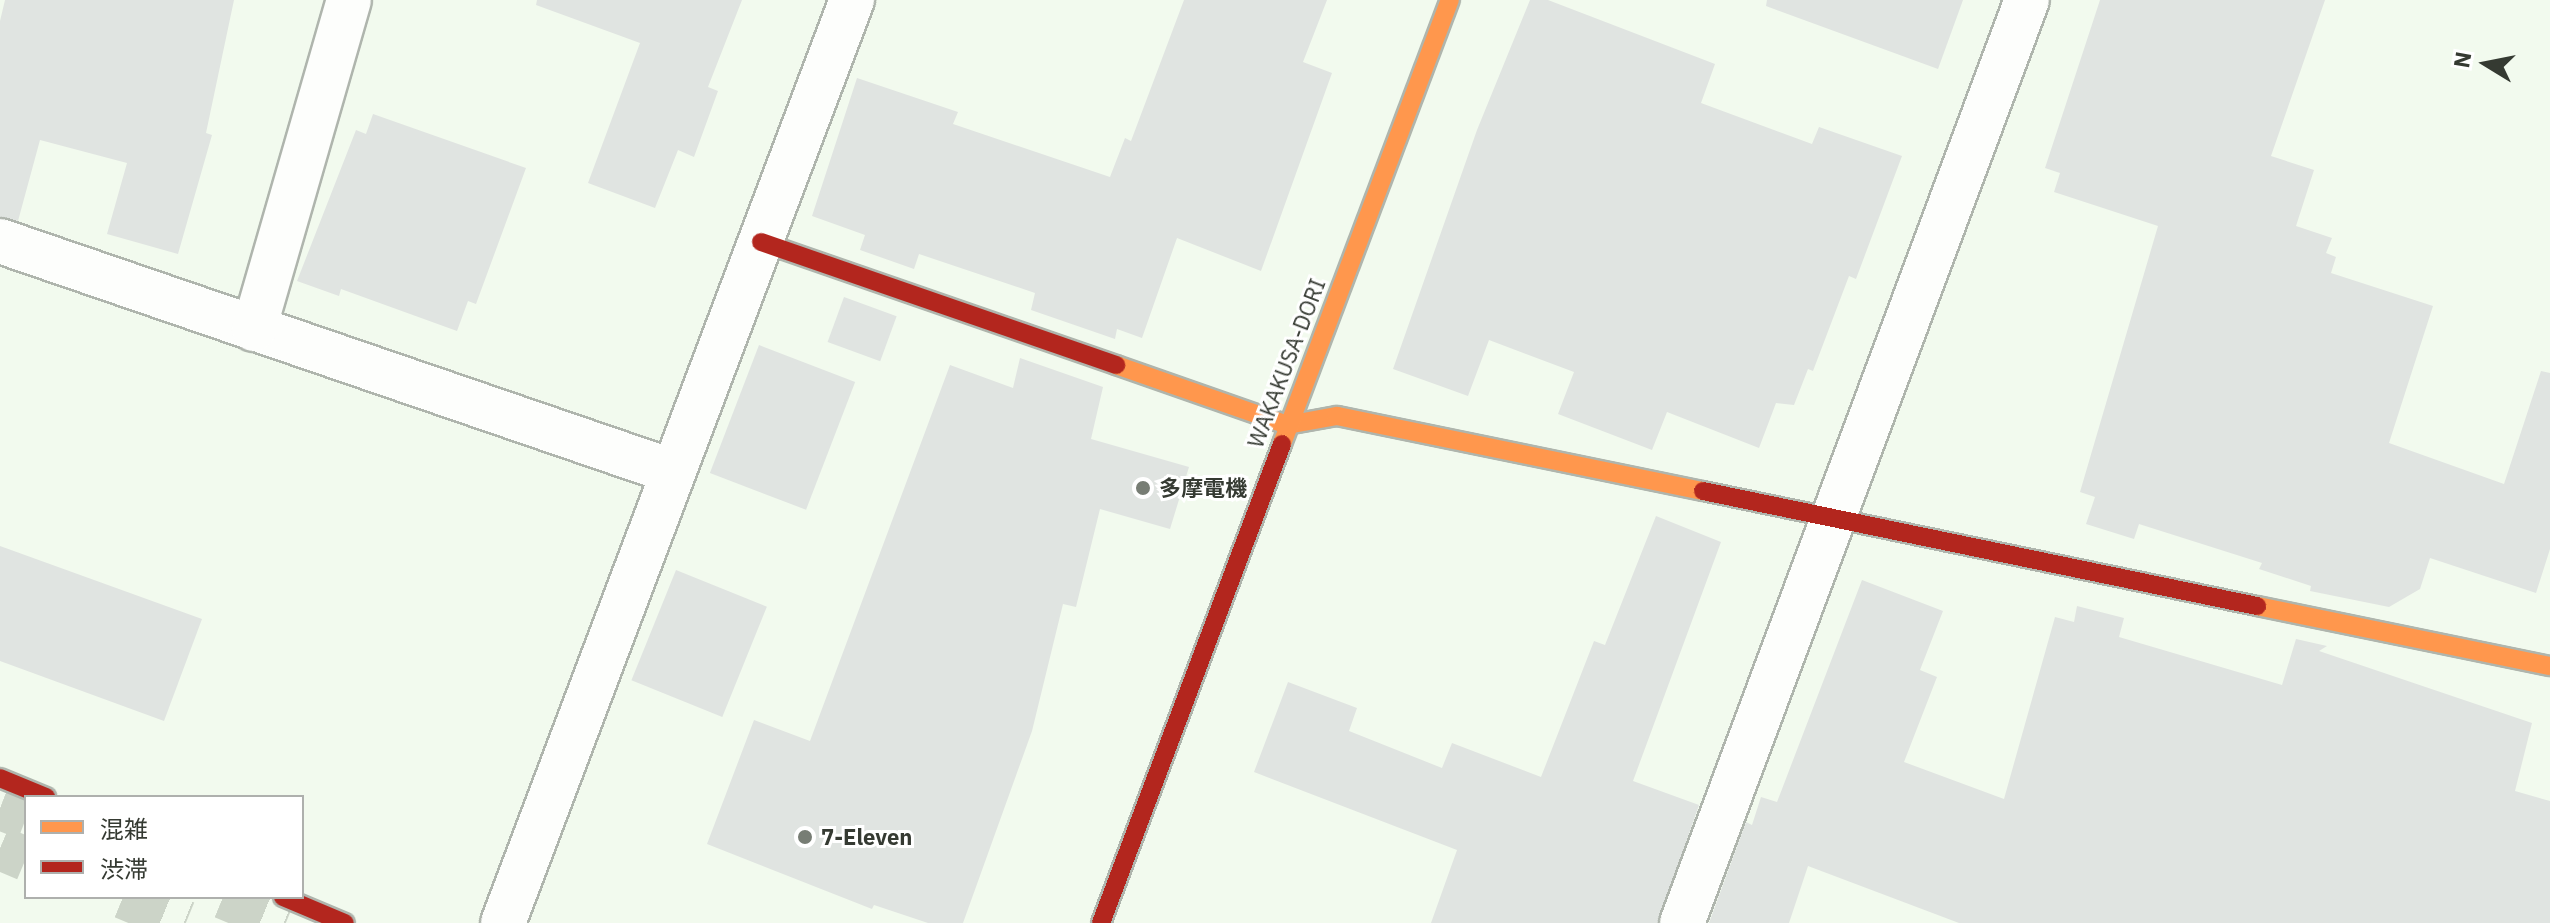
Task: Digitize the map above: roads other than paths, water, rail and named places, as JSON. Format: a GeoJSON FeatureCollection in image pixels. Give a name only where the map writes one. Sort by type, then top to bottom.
{"type":"FeatureCollection","features":[{"type":"Feature","properties":{"kind":"street"},"geometry":{"type":"LineString","coordinates":[[254,329],[349,0]]}},
{"type":"Feature","properties":{"kind":"street"},"geometry":{"type":"LineString","coordinates":[[503,923],[852,0]]}},
{"type":"Feature","properties":{"kind":"street","name":"WAKAKUSA-DORI"},"geometry":{"type":"LineString","coordinates":[[1101,923],[1450,0]]}},
{"type":"Feature","properties":{"kind":"street"},"geometry":{"type":"LineString","coordinates":[[1684,922],[1832,515],[2027,0]]}},
{"type":"Feature","properties":{"kind":"street"},"geometry":{"type":"LineString","coordinates":[[0,241],[674,472]]}},
{"type":"Feature","properties":{"kind":"street"},"geometry":{"type":"LineString","coordinates":[[761,242],[1287,425],[1337,416],[1832,515],[2550,666]]}},
{"type":"Feature","properties":{"kind":"street"},"geometry":{"type":"LineString","coordinates":[[0,778],[41,795]]}},
{"type":"Feature","properties":{"kind":"street"},"geometry":{"type":"LineString","coordinates":[[288,899],[345,923]]}},
{"type":"Feature","properties":{"kind":"tunnel"},"geometry":{"type":"LineString","coordinates":[[0,808],[24,817]]}},
{"type":"Feature","properties":{"kind":"tunnel"},"geometry":{"type":"LineString","coordinates":[[0,848],[24,858]]}},
{"type":"Feature","properties":{"kind":"tunnel"},"geometry":{"type":"LineString","coordinates":[[128,899],[186,923]]}},
{"type":"Feature","properties":{"kind":"tunnel"},"geometry":{"type":"LineString","coordinates":[[228,899],[286,923]]}},
{"type":"Feature","properties":{"kind":"place","name":"多摩電機"},"geometry":{"type":"Point","coordinates":[1143,488]}},
{"type":"Feature","properties":{"kind":"place","name":"7-Eleven"},"geometry":{"type":"Point","coordinates":[805,837]}}]}
